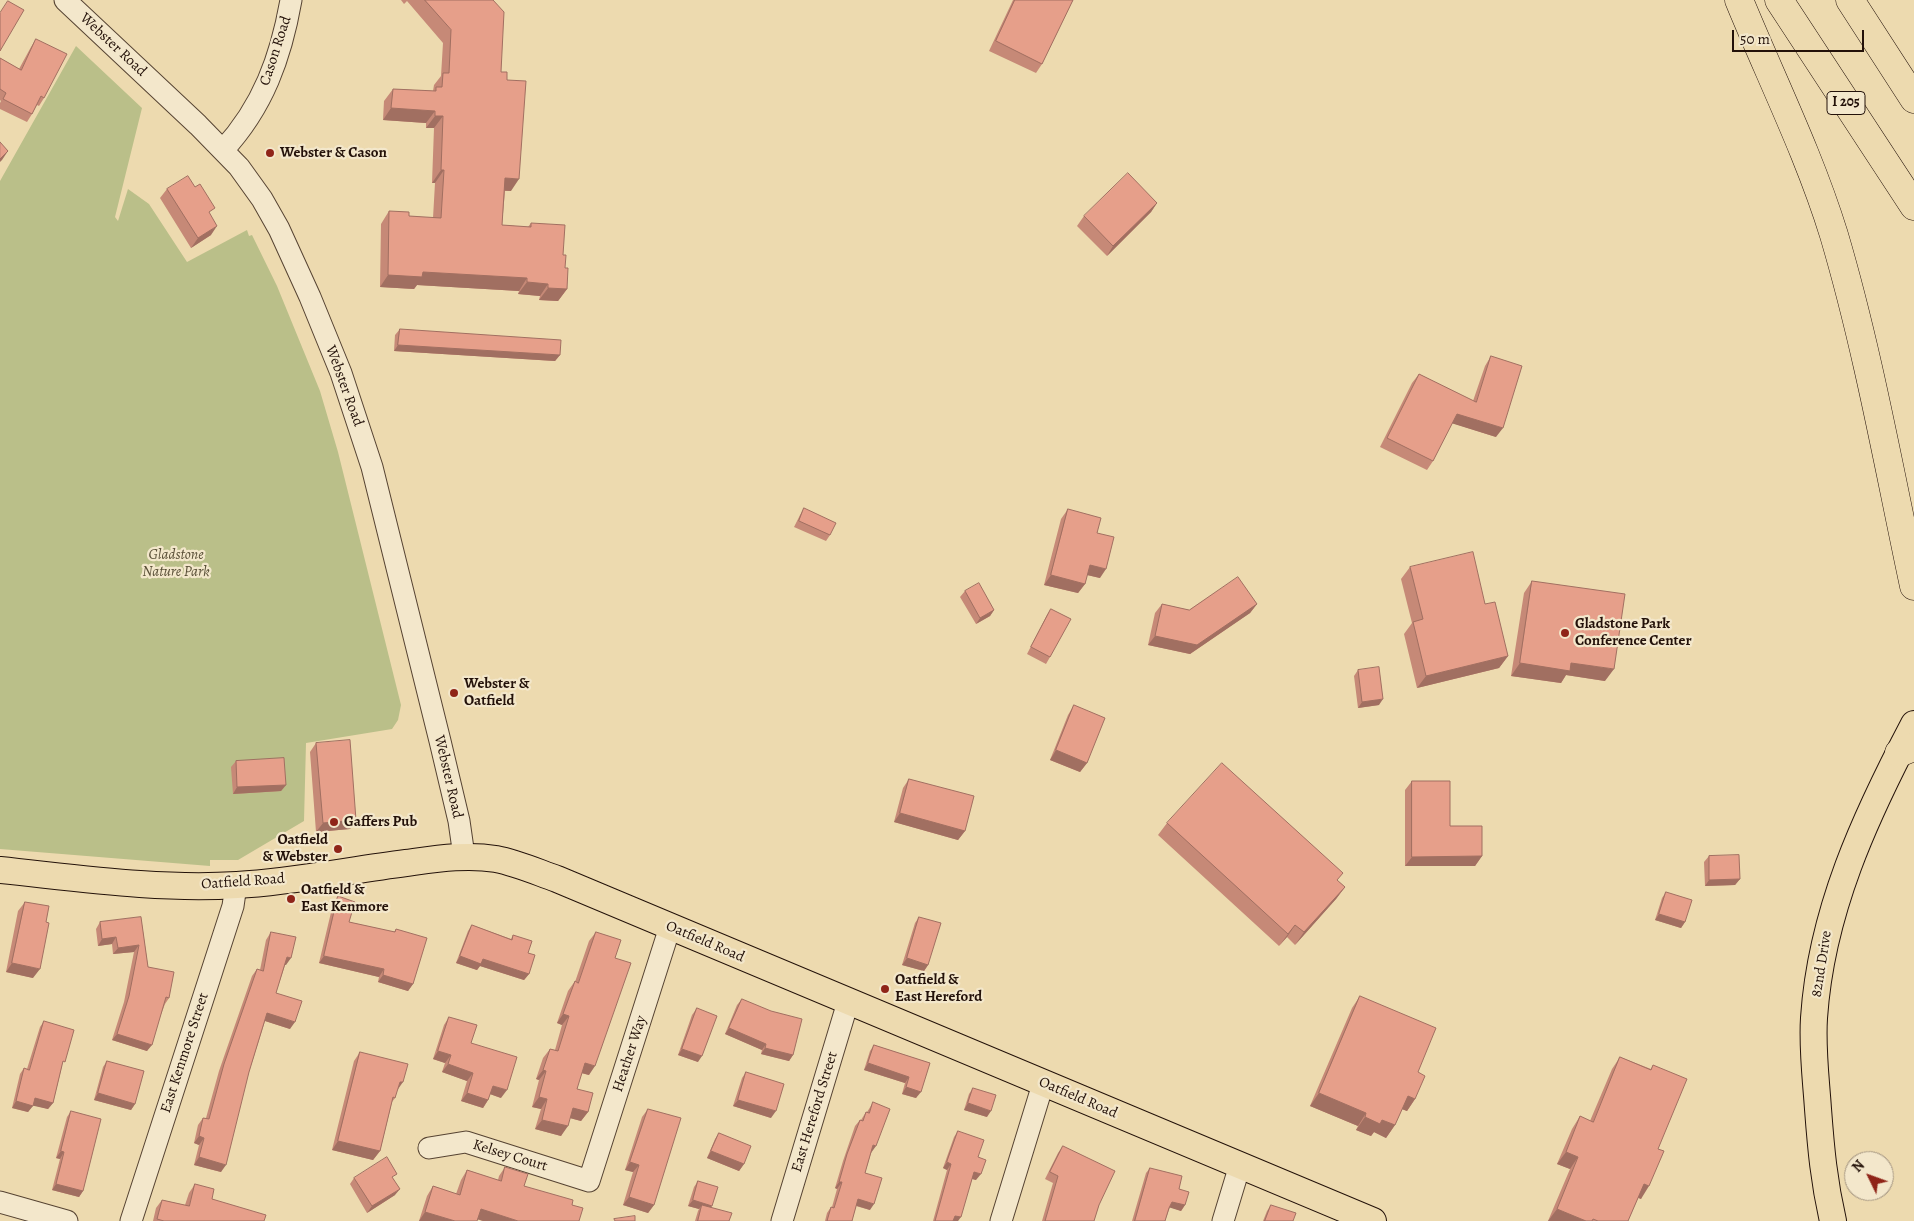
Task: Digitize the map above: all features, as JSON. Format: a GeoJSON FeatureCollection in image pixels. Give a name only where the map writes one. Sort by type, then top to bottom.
{"type":"FeatureCollection","features":[{"type":"Feature","properties":{"kind":"highway"},"geometry":{"type":"LineString","coordinates":[[1739,0],[1796,131],[1834,234],[1865,356],[1914,586]]}},
{"type":"Feature","properties":{"kind":"highway","name":"I 205"},"geometry":{"type":"LineString","coordinates":[[1779,0],[1914,206]]}},
{"type":"Feature","properties":{"kind":"highway"},"geometry":{"type":"LineString","coordinates":[[1850,0],[1914,99]]}},
{"type":"Feature","properties":{"kind":"main road","name":"82nd Drive"},"geometry":{"type":"LineString","coordinates":[[1833,1221],[1823,1177],[1814,1061],[1814,1018],[1820,966],[1829,922],[1859,835],[1906,750],[1914,724]]}},
{"type":"Feature","properties":{"kind":"main road","name":"Oatfield Road"},"geometry":{"type":"LineString","coordinates":[[0,870],[152,884],[236,885],[428,859],[464,856],[496,859],[522,866],[670,927],[1372,1221]]}},
{"type":"Feature","properties":{"kind":"street","name":"Webster Road"},"geometry":{"type":"LineString","coordinates":[[65,0],[223,150],[250,180],[279,229],[310,297],[341,373],[372,467],[449,777],[459,821],[464,856]]}},
{"type":"Feature","properties":{"kind":"street","name":"Cason Road"},"geometry":{"type":"LineString","coordinates":[[223,150],[244,126],[270,79],[285,33],[291,0]]}},
{"type":"Feature","properties":{"kind":"street","name":"East Kenmore Street"},"geometry":{"type":"LineString","coordinates":[[131,1221],[230,915],[236,885]]}},
{"type":"Feature","properties":{"kind":"street","name":"Heather Way"},"geometry":{"type":"LineString","coordinates":[[589,1181],[670,927]]}},
{"type":"Feature","properties":{"kind":"street","name":"East Hereford Street"},"geometry":{"type":"LineString","coordinates":[[782,1221],[848,1002]]}},
{"type":"Feature","properties":{"kind":"street"},"geometry":{"type":"LineString","coordinates":[[1001,1221],[1044,1084]]}},
{"type":"Feature","properties":{"kind":"street","name":"Kelsey Court"},"geometry":{"type":"LineString","coordinates":[[429,1148],[466,1142],[589,1181]]}},
{"type":"Feature","properties":{"kind":"street"},"geometry":{"type":"LineString","coordinates":[[1222,1221],[1240,1165]]}},
{"type":"Feature","properties":{"kind":"street"},"geometry":{"type":"LineString","coordinates":[[0,1202],[67,1221]]}},
{"type":"Feature","properties":{"kind":"green space","name":"Gladstone Nature Park"},"geometry":{"type":"Polygon","coordinates":[[[76,46],[142,108],[115,217],[118,221],[128,189],[149,204],[187,262],[247,230],[249,236],[252,235],[277,286],[320,391],[338,452],[401,705],[398,720],[392,729],[306,743],[304,821],[238,860],[210,860],[210,866],[0,849],[0,181],[76,46]]]}},
{"type":"Feature","properties":{"kind":"building"},"geometry":{"type":"Polygon","coordinates":[[[425,0],[493,0],[504,12],[501,72],[507,72],[507,80],[526,81],[519,179],[505,178],[502,225],[531,227],[531,223],[565,225],[563,255],[566,255],[565,268],[568,268],[567,289],[548,288],[548,284],[527,282],[527,278],[423,272],[422,277],[388,275],[389,211],[409,212],[409,216],[441,218],[444,170],[441,170],[443,116],[435,116],[435,111],[391,108],[393,89],[436,91],[436,87],[442,87],[443,73],[449,73],[451,30],[425,0]]]}},
{"type":"Feature","properties":{"kind":"building"},"geometry":{"type":"Polygon","coordinates":[[[1015,0],[1073,0],[1042,64],[996,41],[1015,0]]]}},
{"type":"Feature","properties":{"kind":"building"},"geometry":{"type":"Polygon","coordinates":[[[8,1],[24,10],[0,51],[0,13],[8,1]]]}},
{"type":"Feature","properties":{"kind":"building"},"geometry":{"type":"Polygon","coordinates":[[[36,39],[67,54],[44,98],[41,96],[32,114],[3,99],[6,93],[0,89],[0,58],[21,70],[36,39]]]}},
{"type":"Feature","properties":{"kind":"building"},"geometry":{"type":"Polygon","coordinates":[[[0,142],[8,151],[0,159],[0,142]]]}},
{"type":"Feature","properties":{"kind":"building"},"geometry":{"type":"Polygon","coordinates":[[[1128,173],[1157,203],[1113,246],[1084,216],[1128,173]]]}},
{"type":"Feature","properties":{"kind":"building"},"geometry":{"type":"Polygon","coordinates":[[[188,176],[195,187],[200,184],[215,208],[209,212],[217,226],[198,238],[167,189],[188,176]]]}},
{"type":"Feature","properties":{"kind":"building"},"geometry":{"type":"Polygon","coordinates":[[[400,329],[561,340],[560,355],[398,345],[400,329]]]}},
{"type":"Feature","properties":{"kind":"building"},"geometry":{"type":"Polygon","coordinates":[[[1491,356],[1522,366],[1503,428],[1457,414],[1433,461],[1387,438],[1419,374],[1476,402],[1491,356]]]}},
{"type":"Feature","properties":{"kind":"building"},"geometry":{"type":"Polygon","coordinates":[[[804,508],[836,523],[830,535],[799,521],[804,508]]]}},
{"type":"Feature","properties":{"kind":"building"},"geometry":{"type":"Polygon","coordinates":[[[1068,509],[1101,518],[1097,533],[1114,537],[1106,569],[1090,565],[1085,584],[1051,575],[1068,509]]]}},
{"type":"Feature","properties":{"kind":"building"},"geometry":{"type":"Polygon","coordinates":[[[1473,552],[1485,604],[1495,602],[1508,656],[1426,676],[1413,622],[1423,619],[1410,567],[1473,552]]]}},
{"type":"Feature","properties":{"kind":"building"},"geometry":{"type":"Polygon","coordinates":[[[1238,577],[1257,604],[1197,645],[1155,636],[1162,604],[1189,610],[1238,577]]]}},
{"type":"Feature","properties":{"kind":"building","name":"Gladstone Park Conference Center"},"geometry":{"type":"Polygon","coordinates":[[[1532,581],[1625,594],[1614,669],[1571,663],[1570,671],[1520,663],[1532,581]]]}},
{"type":"Feature","properties":{"kind":"building"},"geometry":{"type":"Polygon","coordinates":[[[979,583],[994,610],[980,618],[965,591],[979,583]]]}},
{"type":"Feature","properties":{"kind":"building"},"geometry":{"type":"Polygon","coordinates":[[[1051,609],[1071,619],[1050,657],[1031,647],[1051,609]]]}},
{"type":"Feature","properties":{"kind":"building"},"geometry":{"type":"Polygon","coordinates":[[[1379,667],[1383,699],[1362,702],[1358,670],[1379,667]]]}},
{"type":"Feature","properties":{"kind":"building"},"geometry":{"type":"Polygon","coordinates":[[[1074,705],[1105,718],[1087,763],[1056,750],[1074,705]]]}},
{"type":"Feature","properties":{"kind":"building"},"geometry":{"type":"Polygon","coordinates":[[[350,740],[356,820],[323,823],[316,743],[350,740]]]}},
{"type":"Feature","properties":{"kind":"building"},"geometry":{"type":"Polygon","coordinates":[[[284,758],[286,785],[237,787],[236,761],[284,758]]]}},
{"type":"Feature","properties":{"kind":"building"},"geometry":{"type":"Polygon","coordinates":[[[1222,763],[1343,873],[1337,880],[1345,887],[1304,932],[1295,925],[1288,934],[1167,823],[1222,763]]]}},
{"type":"Feature","properties":{"kind":"building"},"geometry":{"type":"Polygon","coordinates":[[[909,779],[974,796],[965,831],[900,813],[909,779]]]}},
{"type":"Feature","properties":{"kind":"building"},"geometry":{"type":"Polygon","coordinates":[[[1412,781],[1450,781],[1450,826],[1482,826],[1482,856],[1412,857],[1412,781]]]}},
{"type":"Feature","properties":{"kind":"building"},"geometry":{"type":"Polygon","coordinates":[[[1739,855],[1740,879],[1709,880],[1709,856],[1739,855]]]}},
{"type":"Feature","properties":{"kind":"building"},"geometry":{"type":"Polygon","coordinates":[[[1666,892],[1692,900],[1685,922],[1659,914],[1666,892]]]}},
{"type":"Feature","properties":{"kind":"building"},"geometry":{"type":"Polygon","coordinates":[[[338,896],[355,902],[349,922],[395,932],[396,929],[427,938],[413,984],[383,975],[384,969],[324,956],[338,896]]]}},
{"type":"Feature","properties":{"kind":"building"},"geometry":{"type":"Polygon","coordinates":[[[25,902],[49,906],[46,922],[49,923],[40,969],[12,963],[25,902]]]}},
{"type":"Feature","properties":{"kind":"building"},"geometry":{"type":"Polygon","coordinates":[[[141,917],[148,967],[174,972],[169,998],[166,997],[152,1045],[117,1034],[129,996],[139,945],[118,948],[116,937],[102,939],[100,922],[141,917]]]}},
{"type":"Feature","properties":{"kind":"building"},"geometry":{"type":"Polygon","coordinates":[[[919,917],[941,923],[928,965],[907,958],[919,917]]]}},
{"type":"Feature","properties":{"kind":"building"},"geometry":{"type":"Polygon","coordinates":[[[472,925],[512,940],[513,935],[532,941],[528,953],[535,955],[529,974],[483,959],[481,964],[460,956],[472,925]]]}},
{"type":"Feature","properties":{"kind":"building"},"geometry":{"type":"Polygon","coordinates":[[[271,932],[296,937],[291,958],[287,957],[276,993],[302,1001],[295,1022],[267,1013],[249,1072],[226,1165],[199,1157],[204,1138],[199,1136],[203,1118],[209,1119],[224,1064],[257,969],[263,971],[271,932]]]}},
{"type":"Feature","properties":{"kind":"building"},"geometry":{"type":"Polygon","coordinates":[[[596,932],[621,940],[615,958],[631,963],[595,1066],[585,1063],[577,1089],[593,1093],[588,1112],[573,1108],[568,1126],[542,1120],[547,1099],[539,1097],[546,1071],[543,1070],[550,1049],[558,1051],[569,1016],[563,1014],[575,981],[578,983],[596,932]]]}},
{"type":"Feature","properties":{"kind":"building"},"geometry":{"type":"Polygon","coordinates":[[[1360,996],[1436,1028],[1418,1072],[1425,1076],[1415,1099],[1408,1096],[1395,1125],[1382,1120],[1380,1124],[1365,1117],[1366,1113],[1319,1093],[1360,996]]]}},
{"type":"Feature","properties":{"kind":"building"},"geometry":{"type":"Polygon","coordinates":[[[742,999],[771,1011],[802,1019],[793,1055],[765,1048],[766,1044],[729,1028],[742,999]]]}},
{"type":"Feature","properties":{"kind":"building"},"geometry":{"type":"Polygon","coordinates":[[[697,1008],[717,1016],[702,1056],[682,1049],[697,1008]]]}},
{"type":"Feature","properties":{"kind":"building"},"geometry":{"type":"Polygon","coordinates":[[[449,1017],[477,1025],[471,1043],[517,1057],[507,1090],[493,1086],[488,1100],[467,1093],[473,1073],[448,1064],[451,1055],[438,1051],[449,1017]]]}},
{"type":"Feature","properties":{"kind":"building"},"geometry":{"type":"Polygon","coordinates":[[[44,1021],[74,1030],[65,1062],[63,1061],[53,1103],[35,1098],[33,1106],[16,1101],[24,1068],[29,1070],[44,1021]]]}},
{"type":"Feature","properties":{"kind":"building"},"geometry":{"type":"Polygon","coordinates":[[[874,1045],[930,1063],[921,1092],[906,1087],[909,1077],[868,1063],[874,1045]]]}},
{"type":"Feature","properties":{"kind":"building"},"geometry":{"type":"Polygon","coordinates":[[[360,1052],[408,1064],[403,1082],[400,1082],[395,1098],[393,1097],[380,1151],[338,1141],[360,1052]]]}},
{"type":"Feature","properties":{"kind":"building"},"geometry":{"type":"Polygon","coordinates":[[[1620,1057],[1651,1070],[1653,1065],[1687,1079],[1658,1149],[1664,1151],[1649,1186],[1644,1184],[1628,1221],[1598,1221],[1593,1219],[1592,1221],[1586,1221],[1557,1209],[1578,1157],[1566,1152],[1580,1116],[1593,1122],[1620,1057]]]}},
{"type":"Feature","properties":{"kind":"building"},"geometry":{"type":"Polygon","coordinates":[[[107,1061],[144,1071],[135,1104],[98,1093],[107,1061]]]}},
{"type":"Feature","properties":{"kind":"building"},"geometry":{"type":"Polygon","coordinates":[[[746,1072],[784,1084],[776,1111],[738,1100],[746,1072]]]}},
{"type":"Feature","properties":{"kind":"building"},"geometry":{"type":"Polygon","coordinates":[[[973,1088],[996,1095],[991,1111],[968,1103],[973,1088]]]}},
{"type":"Feature","properties":{"kind":"building"},"geometry":{"type":"Polygon","coordinates":[[[873,1102],[890,1109],[876,1146],[873,1145],[865,1173],[882,1178],[874,1204],[858,1199],[852,1221],[827,1221],[831,1207],[834,1208],[842,1182],[839,1182],[847,1154],[860,1120],[863,1121],[866,1112],[869,1113],[873,1102]]]}},
{"type":"Feature","properties":{"kind":"building"},"geometry":{"type":"Polygon","coordinates":[[[648,1109],[681,1118],[654,1205],[629,1197],[639,1165],[630,1162],[648,1109]]]}},
{"type":"Feature","properties":{"kind":"building"},"geometry":{"type":"Polygon","coordinates":[[[71,1111],[101,1119],[83,1191],[56,1184],[64,1152],[61,1151],[71,1111]]]}},
{"type":"Feature","properties":{"kind":"building"},"geometry":{"type":"Polygon","coordinates":[[[958,1131],[984,1140],[978,1157],[986,1160],[981,1174],[974,1172],[961,1217],[955,1216],[953,1221],[935,1221],[951,1164],[947,1162],[958,1131]]]}},
{"type":"Feature","properties":{"kind":"building"},"geometry":{"type":"Polygon","coordinates":[[[719,1133],[751,1146],[744,1164],[711,1151],[719,1133]]]}},
{"type":"Feature","properties":{"kind":"building"},"geometry":{"type":"Polygon","coordinates":[[[1063,1146],[1115,1171],[1099,1205],[1094,1221],[1045,1221],[1058,1176],[1050,1172],[1063,1146]]]}},
{"type":"Feature","properties":{"kind":"building"},"geometry":{"type":"Polygon","coordinates":[[[387,1157],[397,1174],[392,1177],[400,1189],[372,1206],[354,1178],[387,1157]]]}},
{"type":"Feature","properties":{"kind":"building"},"geometry":{"type":"Polygon","coordinates":[[[505,1167],[528,1174],[524,1186],[573,1200],[572,1205],[583,1208],[579,1221],[518,1221],[481,1209],[477,1221],[455,1221],[425,1212],[433,1186],[460,1195],[467,1170],[501,1181],[505,1167]]]}},
{"type":"Feature","properties":{"kind":"building"},"geometry":{"type":"Polygon","coordinates":[[[1150,1168],[1182,1176],[1179,1189],[1189,1192],[1185,1205],[1172,1202],[1165,1221],[1135,1221],[1150,1168]]]}},
{"type":"Feature","properties":{"kind":"building"},"geometry":{"type":"Polygon","coordinates":[[[698,1181],[718,1187],[712,1206],[693,1200],[698,1181]]]}},
{"type":"Feature","properties":{"kind":"building"},"geometry":{"type":"Polygon","coordinates":[[[195,1184],[214,1189],[212,1199],[266,1215],[264,1221],[164,1221],[157,1219],[162,1200],[189,1206],[195,1184]]]}},
{"type":"Feature","properties":{"kind":"building"},"geometry":{"type":"Polygon","coordinates":[[[702,1205],[732,1213],[729,1221],[698,1221],[702,1205]]]}},
{"type":"Feature","properties":{"kind":"building"},"geometry":{"type":"Polygon","coordinates":[[[1271,1205],[1296,1213],[1293,1221],[1265,1221],[1271,1205]]]}},
{"type":"Feature","properties":{"kind":"building"},"geometry":{"type":"Polygon","coordinates":[[[635,1216],[635,1221],[615,1221],[614,1219],[635,1216]]]}},
{"type":"Feature","properties":{"kind":"place","name":"Webster & Cason"},"geometry":{"type":"Point","coordinates":[270,153]}},
{"type":"Feature","properties":{"kind":"place","name":"Gladstone Park Conference Center"},"geometry":{"type":"Point","coordinates":[1565,633]}},
{"type":"Feature","properties":{"kind":"place","name":"Webster & Oatfield"},"geometry":{"type":"Point","coordinates":[454,693]}},
{"type":"Feature","properties":{"kind":"place","name":"Gaffers Pub"},"geometry":{"type":"Point","coordinates":[334,822]}},
{"type":"Feature","properties":{"kind":"place","name":"Oatfield & Webster"},"geometry":{"type":"Point","coordinates":[338,849]}},
{"type":"Feature","properties":{"kind":"place","name":"Oatfield & East Kenmore"},"geometry":{"type":"Point","coordinates":[291,899]}},
{"type":"Feature","properties":{"kind":"place","name":"Oatfield & East Hereford"},"geometry":{"type":"Point","coordinates":[885,989]}}]}
